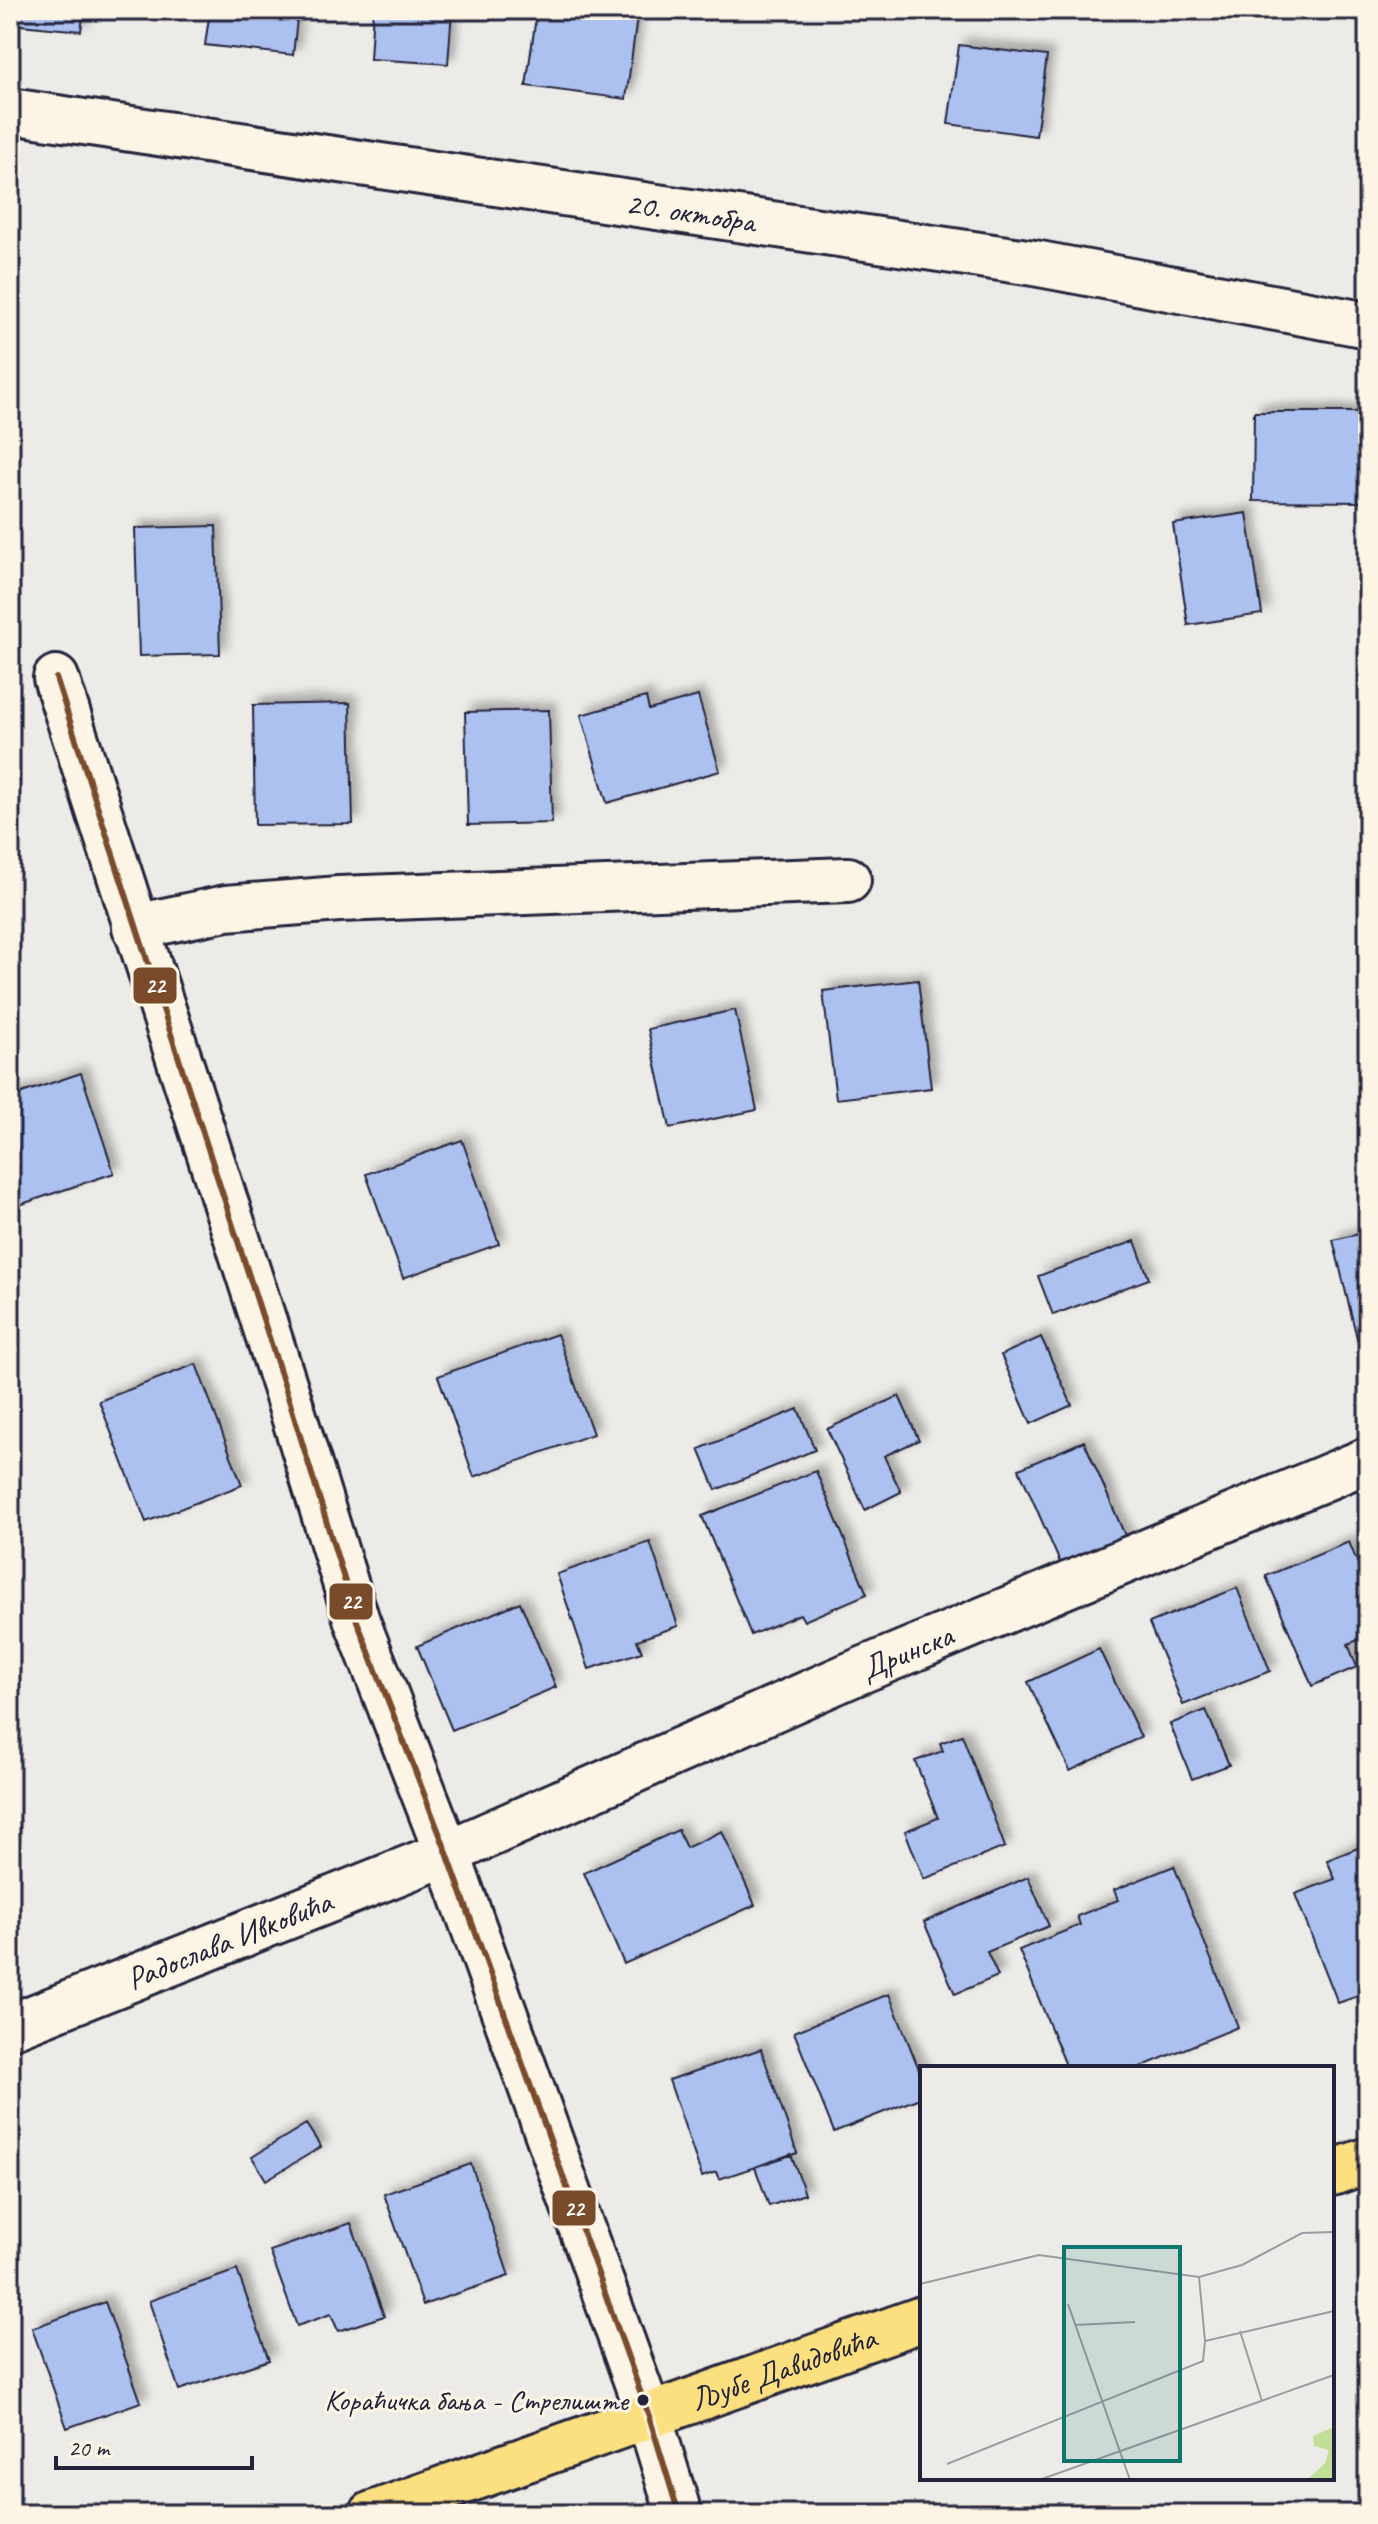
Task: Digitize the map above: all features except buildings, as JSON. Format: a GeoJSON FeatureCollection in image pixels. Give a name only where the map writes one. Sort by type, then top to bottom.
{"type":"FeatureCollection","features":[{"type":"Feature","properties":{"kind":"main road"},"geometry":{"type":"LineString","coordinates":[[1334,2172],[1368,2160]]}},
{"type":"Feature","properties":{"kind":"main road","name":"Љубе Давидовића"},"geometry":{"type":"LineString","coordinates":[[372,2514],[920,2320]]}},
{"type":"Feature","properties":{"kind":"street","name":"20. октобра"},"geometry":{"type":"LineString","coordinates":[[10,111],[1034,263],[1368,325]]}},
{"type":"Feature","properties":{"kind":"street"},"geometry":{"type":"LineString","coordinates":[[56,678],[285,1387],[357,1621],[447,1853],[649,2416],[679,2514]]}},
{"type":"Feature","properties":{"kind":"street"},"geometry":{"type":"LineString","coordinates":[[135,927],[226,908],[339,899],[848,880]]}},
{"type":"Feature","properties":{"kind":"street","name":"Дринска"},"geometry":{"type":"LineString","coordinates":[[447,1853],[848,1676],[1368,1460]]}},
{"type":"Feature","properties":{"kind":"street","name":"Радослава Ивковића"},"geometry":{"type":"LineString","coordinates":[[10,2027],[447,1853]]}},
{"type":"Feature","properties":{"kind":"transit line","name":"22"},"geometry":{"type":"LineString","coordinates":[[56,678],[285,1387],[357,1621],[447,1853],[649,2416],[679,2514]]}},
{"type":"Feature","properties":{"kind":"place","name":"Кораћичка бања - Стрелиште"},"geometry":{"type":"Point","coordinates":[643,2400]}}]}
